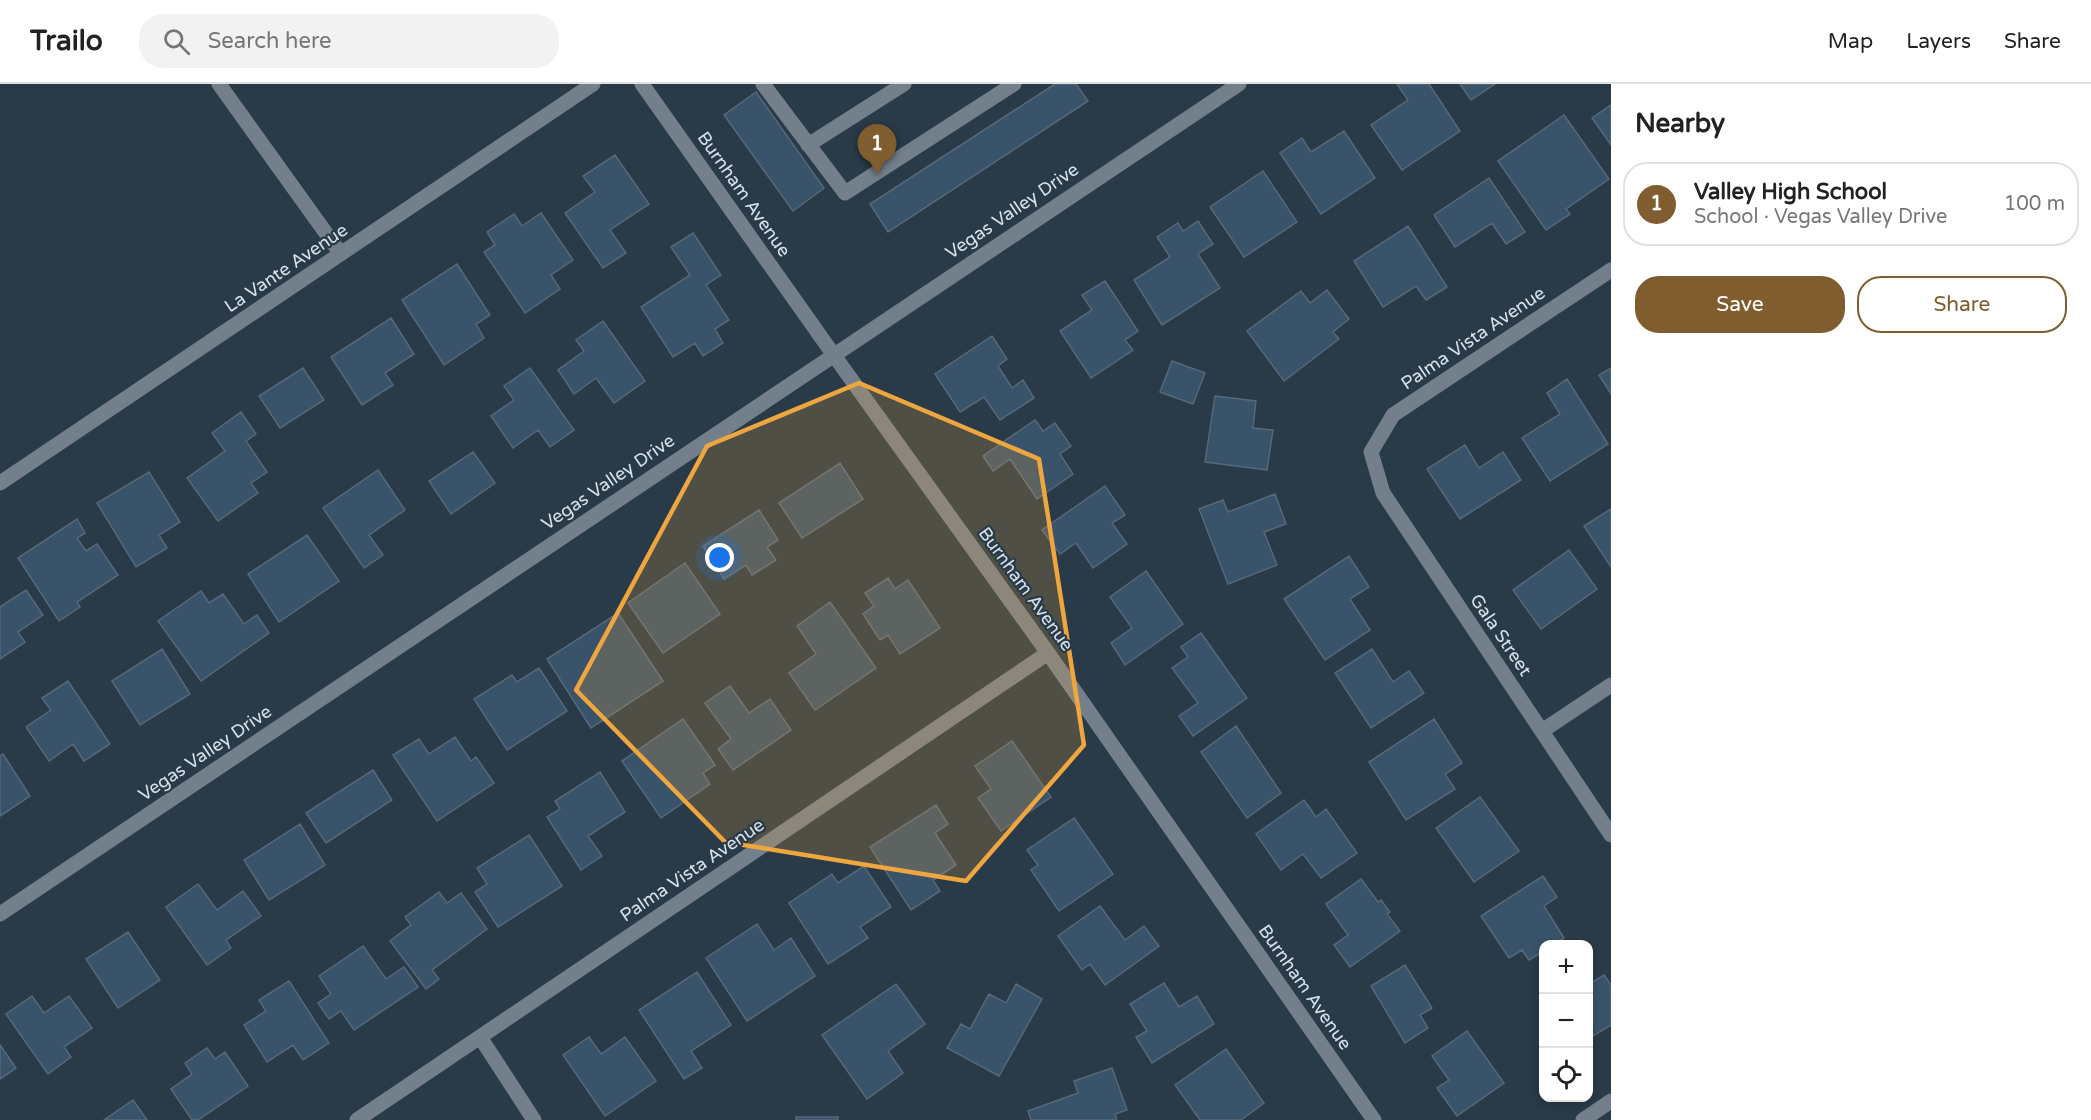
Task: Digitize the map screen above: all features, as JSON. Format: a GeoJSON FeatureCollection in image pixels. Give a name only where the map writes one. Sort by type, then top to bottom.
{"type":"FeatureCollection","features":[{"type":"Feature","properties":{"kind":"street"},"geometry":{"type":"LineString","coordinates":[[219,84],[341,254]]}},
{"type":"Feature","properties":{"kind":"street","name":"La Vante Avenue"},"geometry":{"type":"LineString","coordinates":[[0,483],[593,84]]}},
{"type":"Feature","properties":{"kind":"street","name":"Burnham Avenue"},"geometry":{"type":"LineString","coordinates":[[642,84],[1048,653],[1374,1120]]}},
{"type":"Feature","properties":{"kind":"street"},"geometry":{"type":"LineString","coordinates":[[763,84],[845,193],[1014,84]]}},
{"type":"Feature","properties":{"kind":"street"},"geometry":{"type":"LineString","coordinates":[[808,145],[904,84]]}},
{"type":"Feature","properties":{"kind":"street","name":"Vegas Valley Drive"},"geometry":{"type":"LineString","coordinates":[[0,914],[1239,84]]}},
{"type":"Feature","properties":{"kind":"street","name":"Palma Vista Avenue"},"geometry":{"type":"LineString","coordinates":[[1371,452],[1393,415],[1611,270]]}},
{"type":"Feature","properties":{"kind":"street","name":"Gala Street"},"geometry":{"type":"LineString","coordinates":[[1371,452],[1383,493],[1611,835]]}},
{"type":"Feature","properties":{"kind":"street","name":"Palma Vista Avenue"},"geometry":{"type":"LineString","coordinates":[[357,1120],[1048,653]]}},
{"type":"Feature","properties":{"kind":"street"},"geometry":{"type":"LineString","coordinates":[[1542,731],[1611,685]]}},
{"type":"Feature","properties":{"kind":"street"},"geometry":{"type":"LineString","coordinates":[[480,1037],[534,1120]]}},
{"type":"Feature","properties":{"kind":"street"},"geometry":{"type":"LineString","coordinates":[[1583,1120],[1611,1101]]}},
{"type":"Feature","properties":{"kind":"highlighted area"},"geometry":{"type":"Polygon","coordinates":[[[859,383],[1039,459],[1084,745],[966,881],[725,842],[576,690],[707,446],[859,383]]]}},
{"type":"Feature","properties":{"kind":"building"},"geometry":{"type":"Polygon","coordinates":[[[1055,84],[1076,84],[1088,101],[888,232],[870,204],[1055,84]]]}},
{"type":"Feature","properties":{"kind":"building"},"geometry":{"type":"Polygon","coordinates":[[[1397,84],[1429,84],[1460,131],[1402,170],[1371,125],[1408,100],[1397,84]]]}},
{"type":"Feature","properties":{"kind":"building"},"geometry":{"type":"Polygon","coordinates":[[[1460,84],[1495,84],[1471,100],[1460,84]]]}},
{"type":"Feature","properties":{"kind":"building"},"geometry":{"type":"Polygon","coordinates":[[[756,92],[824,188],[793,211],[724,115],[756,92]]]}},
{"type":"Feature","properties":{"kind":"building"},"geometry":{"type":"Polygon","coordinates":[[[1611,105],[1611,145],[1592,118],[1611,105]]]}},
{"type":"Feature","properties":{"kind":"building"},"geometry":{"type":"Polygon","coordinates":[[[1564,115],[1609,179],[1566,209],[1570,214],[1546,230],[1498,161],[1564,115]]]}},
{"type":"Feature","properties":{"kind":"building"},"geometry":{"type":"Polygon","coordinates":[[[1344,131],[1375,178],[1321,214],[1280,153],[1302,138],[1311,152],[1344,131]]]}},
{"type":"Feature","properties":{"kind":"building"},"geometry":{"type":"Polygon","coordinates":[[[615,155],[649,204],[610,230],[626,253],[603,268],[565,213],[595,192],[583,176],[615,155]]]}},
{"type":"Feature","properties":{"kind":"building"},"geometry":{"type":"Polygon","coordinates":[[[1263,171],[1297,222],[1244,257],[1210,207],[1263,171]]]}},
{"type":"Feature","properties":{"kind":"building"},"geometry":{"type":"Polygon","coordinates":[[[1489,178],[1525,232],[1506,244],[1492,223],[1455,247],[1434,215],[1489,178]]]}},
{"type":"Feature","properties":{"kind":"building"},"geometry":{"type":"Polygon","coordinates":[[[541,213],[573,260],[551,275],[560,289],[525,313],[484,252],[495,245],[487,232],[514,214],[522,226],[541,213]]]}},
{"type":"Feature","properties":{"kind":"building"},"geometry":{"type":"Polygon","coordinates":[[[1198,221],[1213,244],[1198,254],[1220,288],[1162,325],[1134,280],[1170,257],[1157,237],[1178,223],[1183,231],[1198,221]]]}},
{"type":"Feature","properties":{"kind":"building"},"geometry":{"type":"Polygon","coordinates":[[[1408,226],[1447,287],[1426,300],[1416,286],[1383,307],[1354,261],[1408,226]]]}},
{"type":"Feature","properties":{"kind":"building"},"geometry":{"type":"Polygon","coordinates":[[[693,233],[721,275],[706,285],[729,320],[715,329],[723,343],[703,356],[695,343],[673,357],[641,307],[690,275],[671,247],[693,233]]]}},
{"type":"Feature","properties":{"kind":"building"},"geometry":{"type":"Polygon","coordinates":[[[457,264],[490,315],[476,324],[484,338],[444,365],[402,300],[457,264]]]}},
{"type":"Feature","properties":{"kind":"building"},"geometry":{"type":"Polygon","coordinates":[[[1105,281],[1138,331],[1125,340],[1133,350],[1091,378],[1060,331],[1092,310],[1082,295],[1105,281]]]}},
{"type":"Feature","properties":{"kind":"building"},"geometry":{"type":"Polygon","coordinates":[[[1327,290],[1349,319],[1333,332],[1339,339],[1284,381],[1247,331],[1301,291],[1310,303],[1327,290]]]}},
{"type":"Feature","properties":{"kind":"building"},"geometry":{"type":"Polygon","coordinates":[[[391,318],[414,354],[385,373],[393,385],[362,405],[331,357],[391,318]]]}},
{"type":"Feature","properties":{"kind":"building"},"geometry":{"type":"Polygon","coordinates":[[[603,321],[645,381],[614,403],[596,378],[574,394],[558,370],[584,351],[576,340],[603,321]]]}},
{"type":"Feature","properties":{"kind":"building"},"geometry":{"type":"Polygon","coordinates":[[[992,336],[1007,359],[998,366],[1012,388],[1023,380],[1034,398],[1000,420],[984,397],[960,412],[935,374],[992,336]]]}},
{"type":"Feature","properties":{"kind":"building"},"geometry":{"type":"Polygon","coordinates":[[[1172,361],[1205,373],[1193,404],[1160,392],[1172,361]]]}},
{"type":"Feature","properties":{"kind":"building"},"geometry":{"type":"Polygon","coordinates":[[[303,368],[324,400],[280,428],[259,396],[303,368]]]}},
{"type":"Feature","properties":{"kind":"building"},"geometry":{"type":"Polygon","coordinates":[[[530,368],[574,430],[550,447],[538,430],[513,448],[491,416],[514,400],[504,386],[530,368]]]}},
{"type":"Feature","properties":{"kind":"building"},"geometry":{"type":"Polygon","coordinates":[[[1611,368],[1611,394],[1599,375],[1611,368]]]}},
{"type":"Feature","properties":{"kind":"building"},"geometry":{"type":"Polygon","coordinates":[[[1567,379],[1608,444],[1550,481],[1522,438],[1560,414],[1547,393],[1567,379]]]}},
{"type":"Feature","properties":{"kind":"building"},"geometry":{"type":"Polygon","coordinates":[[[1215,396],[1256,401],[1253,428],[1273,430],[1267,470],[1205,462],[1215,396]]]}},
{"type":"Feature","properties":{"kind":"building"},"geometry":{"type":"Polygon","coordinates":[[[241,412],[256,434],[246,441],[267,472],[251,483],[258,493],[218,521],[187,478],[225,451],[212,433],[241,412]]]}},
{"type":"Feature","properties":{"kind":"building"},"geometry":{"type":"Polygon","coordinates":[[[1035,420],[1043,431],[1055,423],[1071,446],[1060,454],[1073,474],[1037,499],[1010,459],[993,471],[983,456],[1035,420]]]}},
{"type":"Feature","properties":{"kind":"building"},"geometry":{"type":"Polygon","coordinates":[[[1465,445],[1479,468],[1503,452],[1521,480],[1460,519],[1427,469],[1465,445]]]}},
{"type":"Feature","properties":{"kind":"building"},"geometry":{"type":"Polygon","coordinates":[[[473,452],[495,483],[451,514],[429,481],[473,452]]]}},
{"type":"Feature","properties":{"kind":"building"},"geometry":{"type":"Polygon","coordinates":[[[840,463],[863,499],[802,538],[779,503],[840,463]]]}},
{"type":"Feature","properties":{"kind":"building"},"geometry":{"type":"Polygon","coordinates":[[[378,470],[405,510],[369,535],[383,555],[364,568],[323,508],[378,470]]]}},
{"type":"Feature","properties":{"kind":"building"},"geometry":{"type":"Polygon","coordinates":[[[149,472],[180,522],[159,535],[167,548],[136,567],[97,503],[149,472]]]}},
{"type":"Feature","properties":{"kind":"building"},"geometry":{"type":"Polygon","coordinates":[[[1105,486],[1125,515],[1112,523],[1127,544],[1093,568],[1076,543],[1060,554],[1042,530],[1105,486]]]}},
{"type":"Feature","properties":{"kind":"building"},"geometry":{"type":"Polygon","coordinates":[[[1275,494],[1286,524],[1264,532],[1277,565],[1228,584],[1199,509],[1223,500],[1228,512],[1275,494]]]}},
{"type":"Feature","properties":{"kind":"building"},"geometry":{"type":"Polygon","coordinates":[[[1611,509],[1611,567],[1584,526],[1611,509]]]}},
{"type":"Feature","properties":{"kind":"building"},"geometry":{"type":"Polygon","coordinates":[[[759,510],[778,540],[767,547],[776,560],[752,575],[746,565],[724,579],[703,546],[759,510]]]}},
{"type":"Feature","properties":{"kind":"building"},"geometry":{"type":"Polygon","coordinates":[[[77,519],[85,533],[77,538],[86,551],[97,544],[118,575],[77,602],[80,607],[59,621],[18,558],[77,519]]]}},
{"type":"Feature","properties":{"kind":"building"},"geometry":{"type":"Polygon","coordinates":[[[307,535],[339,581],[279,622],[248,574],[307,535]]]}},
{"type":"Feature","properties":{"kind":"building"},"geometry":{"type":"Polygon","coordinates":[[[1569,550],[1597,589],[1541,629],[1513,590],[1569,550]]]}},
{"type":"Feature","properties":{"kind":"building"},"geometry":{"type":"Polygon","coordinates":[[[1349,556],[1369,587],[1350,599],[1370,630],[1325,660],[1284,599],[1349,556]]]}},
{"type":"Feature","properties":{"kind":"building"},"geometry":{"type":"Polygon","coordinates":[[[685,563],[720,614],[663,653],[628,603],[685,563]]]}},
{"type":"Feature","properties":{"kind":"building"},"geometry":{"type":"Polygon","coordinates":[[[1146,571],[1183,624],[1125,665],[1111,643],[1132,628],[1110,597],[1146,571]]]}},
{"type":"Feature","properties":{"kind":"building"},"geometry":{"type":"Polygon","coordinates":[[[888,578],[895,589],[908,580],[940,628],[900,654],[888,635],[880,640],[863,614],[874,606],[865,593],[888,578]]]}},
{"type":"Feature","properties":{"kind":"building"},"geometry":{"type":"Polygon","coordinates":[[[26,590],[43,615],[18,632],[25,642],[0,659],[0,607],[26,590]]]}},
{"type":"Feature","properties":{"kind":"building"},"geometry":{"type":"Polygon","coordinates":[[[201,591],[209,603],[223,594],[244,624],[257,615],[269,633],[201,681],[158,621],[201,591]]]}},
{"type":"Feature","properties":{"kind":"building"},"geometry":{"type":"Polygon","coordinates":[[[830,602],[876,668],[815,710],[789,673],[816,654],[797,626],[830,602]]]}},
{"type":"Feature","properties":{"kind":"building"},"geometry":{"type":"Polygon","coordinates":[[[618,613],[663,681],[591,728],[547,659],[618,613]]]}},
{"type":"Feature","properties":{"kind":"building"},"geometry":{"type":"Polygon","coordinates":[[[1201,633],[1247,698],[1193,736],[1179,716],[1198,703],[1172,668],[1188,657],[1181,647],[1201,633]]]}},
{"type":"Feature","properties":{"kind":"building"},"geometry":{"type":"Polygon","coordinates":[[[162,649],[190,694],[140,725],[112,681],[162,649]]]}},
{"type":"Feature","properties":{"kind":"building"},"geometry":{"type":"Polygon","coordinates":[[[1372,649],[1393,682],[1409,671],[1424,693],[1371,728],[1335,673],[1372,649]]]}},
{"type":"Feature","properties":{"kind":"building"},"geometry":{"type":"Polygon","coordinates":[[[539,668],[567,711],[507,750],[474,699],[512,675],[517,682],[539,668]]]}},
{"type":"Feature","properties":{"kind":"building"},"geometry":{"type":"Polygon","coordinates":[[[68,681],[110,744],[84,761],[73,744],[49,761],[26,727],[51,710],[42,698],[68,681]]]}},
{"type":"Feature","properties":{"kind":"building"},"geometry":{"type":"Polygon","coordinates":[[[730,686],[749,713],[770,699],[791,730],[733,770],[718,749],[731,739],[705,703],[730,686]]]}},
{"type":"Feature","properties":{"kind":"building"},"geometry":{"type":"Polygon","coordinates":[[[683,719],[715,765],[703,773],[710,784],[661,818],[622,761],[683,719]]]}},
{"type":"Feature","properties":{"kind":"building"},"geometry":{"type":"Polygon","coordinates":[[[1434,719],[1462,763],[1445,774],[1455,789],[1406,820],[1369,762],[1434,719]]]}},
{"type":"Feature","properties":{"kind":"building"},"geometry":{"type":"Polygon","coordinates":[[[1236,726],[1281,793],[1247,818],[1201,752],[1236,726]]]}},
{"type":"Feature","properties":{"kind":"building"},"geometry":{"type":"Polygon","coordinates":[[[455,737],[471,761],[476,757],[494,783],[437,821],[393,755],[419,739],[429,754],[455,737]]]}},
{"type":"Feature","properties":{"kind":"building"},"geometry":{"type":"Polygon","coordinates":[[[1012,741],[1051,797],[1001,831],[978,798],[991,789],[975,766],[1012,741]]]}},
{"type":"Feature","properties":{"kind":"building"},"geometry":{"type":"Polygon","coordinates":[[[3,754],[30,796],[0,816],[0,756],[3,754]]]}},
{"type":"Feature","properties":{"kind":"building"},"geometry":{"type":"Polygon","coordinates":[[[373,770],[392,800],[326,843],[306,813],[373,770]]]}},
{"type":"Feature","properties":{"kind":"building"},"geometry":{"type":"Polygon","coordinates":[[[600,772],[625,812],[588,836],[602,856],[581,870],[547,817],[560,809],[555,801],[600,772]]]}},
{"type":"Feature","properties":{"kind":"building"},"geometry":{"type":"Polygon","coordinates":[[[1480,797],[1519,851],[1474,882],[1436,828],[1480,797]]]}},
{"type":"Feature","properties":{"kind":"building"},"geometry":{"type":"Polygon","coordinates":[[[1304,800],[1316,817],[1326,809],[1357,853],[1321,878],[1303,854],[1281,870],[1256,834],[1304,800]]]}},
{"type":"Feature","properties":{"kind":"building"},"geometry":{"type":"Polygon","coordinates":[[[936,805],[948,824],[935,833],[956,865],[933,880],[940,891],[911,910],[870,847],[936,805]]]}},
{"type":"Feature","properties":{"kind":"building"},"geometry":{"type":"Polygon","coordinates":[[[1074,818],[1113,874],[1059,911],[1031,870],[1038,865],[1027,850],[1074,818]]]}},
{"type":"Feature","properties":{"kind":"building"},"geometry":{"type":"Polygon","coordinates":[[[300,824],[325,865],[269,900],[244,860],[300,824]]]}},
{"type":"Feature","properties":{"kind":"building"},"geometry":{"type":"Polygon","coordinates":[[[529,835],[562,886],[498,927],[475,892],[487,884],[477,868],[529,835]]]}},
{"type":"Feature","properties":{"kind":"building"},"geometry":{"type":"Polygon","coordinates":[[[864,866],[891,907],[860,927],[868,938],[828,964],[789,903],[832,874],[838,883],[864,866]]]}},
{"type":"Feature","properties":{"kind":"building"},"geometry":{"type":"Polygon","coordinates":[[[1543,876],[1557,897],[1544,906],[1564,938],[1539,940],[1539,954],[1529,960],[1522,950],[1509,958],[1481,916],[1543,876]]]}},
{"type":"Feature","properties":{"kind":"building"},"geometry":{"type":"Polygon","coordinates":[[[1361,879],[1378,902],[1381,900],[1390,912],[1387,914],[1400,931],[1350,967],[1334,945],[1348,935],[1326,904],[1361,879]]]}},
{"type":"Feature","properties":{"kind":"building"},"geometry":{"type":"Polygon","coordinates":[[[198,884],[217,910],[243,891],[261,916],[226,940],[231,948],[207,965],[166,907],[198,884]]]}},
{"type":"Feature","properties":{"kind":"building"},"geometry":{"type":"Polygon","coordinates":[[[439,892],[447,903],[461,893],[487,929],[432,970],[439,979],[426,989],[390,941],[411,925],[405,917],[439,892]]]}},
{"type":"Feature","properties":{"kind":"building"},"geometry":{"type":"Polygon","coordinates":[[[1100,906],[1125,940],[1144,926],[1159,946],[1105,985],[1090,964],[1082,970],[1058,936],[1100,906]]]}},
{"type":"Feature","properties":{"kind":"building"},"geometry":{"type":"Polygon","coordinates":[[[757,924],[774,950],[791,938],[815,976],[747,1021],[706,958],[757,924]]]}},
{"type":"Feature","properties":{"kind":"building"},"geometry":{"type":"Polygon","coordinates":[[[128,932],[160,980],[118,1008],[86,959],[128,932]]]}},
{"type":"Feature","properties":{"kind":"building"},"geometry":{"type":"Polygon","coordinates":[[[363,946],[386,979],[404,967],[418,987],[354,1030],[341,1011],[329,1019],[318,1003],[331,994],[319,976],[363,946]]]}},
{"type":"Feature","properties":{"kind":"building"},"geometry":{"type":"Polygon","coordinates":[[[1405,965],[1432,1008],[1420,1015],[1428,1028],[1405,1043],[1371,986],[1405,965]]]}},
{"type":"Feature","properties":{"kind":"building"},"geometry":{"type":"Polygon","coordinates":[[[697,972],[731,1025],[691,1051],[702,1068],[684,1079],[639,1010],[697,972]]]}},
{"type":"Feature","properties":{"kind":"building"},"geometry":{"type":"Polygon","coordinates":[[[1604,975],[1611,985],[1611,1025],[1593,1036],[1593,994],[1593,982],[1604,975]]]}},
{"type":"Feature","properties":{"kind":"building"},"geometry":{"type":"Polygon","coordinates":[[[289,981],[329,1043],[303,1060],[293,1045],[267,1062],[244,1025],[266,1011],[259,1000],[289,981]]]}},
{"type":"Feature","properties":{"kind":"building"},"geometry":{"type":"Polygon","coordinates":[[[1164,983],[1179,1007],[1197,996],[1214,1024],[1152,1063],[1136,1037],[1147,1031],[1130,1004],[1164,983]]]}},
{"type":"Feature","properties":{"kind":"building"},"geometry":{"type":"Polygon","coordinates":[[[896,984],[925,1024],[888,1051],[903,1073],[867,1099],[822,1035],[896,984]]]}},
{"type":"Feature","properties":{"kind":"building"},"geometry":{"type":"Polygon","coordinates":[[[1016,984],[1042,999],[999,1076],[947,1048],[961,1024],[970,1029],[989,994],[1006,1003],[1016,984]]]}},
{"type":"Feature","properties":{"kind":"building"},"geometry":{"type":"Polygon","coordinates":[[[32,996],[44,1013],[69,996],[92,1028],[64,1047],[71,1057],[48,1074],[6,1014],[32,996]]]}},
{"type":"Feature","properties":{"kind":"building"},"geometry":{"type":"Polygon","coordinates":[[[1467,1031],[1504,1083],[1457,1116],[1437,1088],[1449,1080],[1432,1056],[1467,1031]]]}},
{"type":"Feature","properties":{"kind":"building"},"geometry":{"type":"Polygon","coordinates":[[[589,1037],[601,1054],[625,1037],[656,1081],[605,1116],[563,1055],[589,1037]]]}},
{"type":"Feature","properties":{"kind":"building"},"geometry":{"type":"Polygon","coordinates":[[[0,1045],[16,1068],[0,1079],[0,1045]]]}},
{"type":"Feature","properties":{"kind":"building"},"geometry":{"type":"Polygon","coordinates":[[[207,1048],[215,1059],[225,1052],[248,1086],[198,1120],[192,1120],[171,1089],[192,1074],[185,1063],[207,1048]]]}},
{"type":"Feature","properties":{"kind":"building"},"geometry":{"type":"Polygon","coordinates":[[[1226,1049],[1264,1103],[1241,1120],[1200,1120],[1175,1085],[1226,1049]]]}},
{"type":"Feature","properties":{"kind":"building"},"geometry":{"type":"Polygon","coordinates":[[[1112,1068],[1127,1110],[1115,1114],[1117,1120],[1031,1120],[1028,1111],[1078,1093],[1074,1081],[1112,1068]]]}},
{"type":"Feature","properties":{"kind":"building"},"geometry":{"type":"Polygon","coordinates":[[[133,1100],[147,1120],[104,1120],[133,1100]]]}},
{"type":"Feature","properties":{"kind":"building"},"geometry":{"type":"Polygon","coordinates":[[[796,1117],[838,1117],[838,1120],[796,1120],[796,1117]]]}},
{"type":"Feature","properties":{"kind":"place","name":"Valley High School"},"geometry":{"type":"Point","coordinates":[877,174]}}]}
